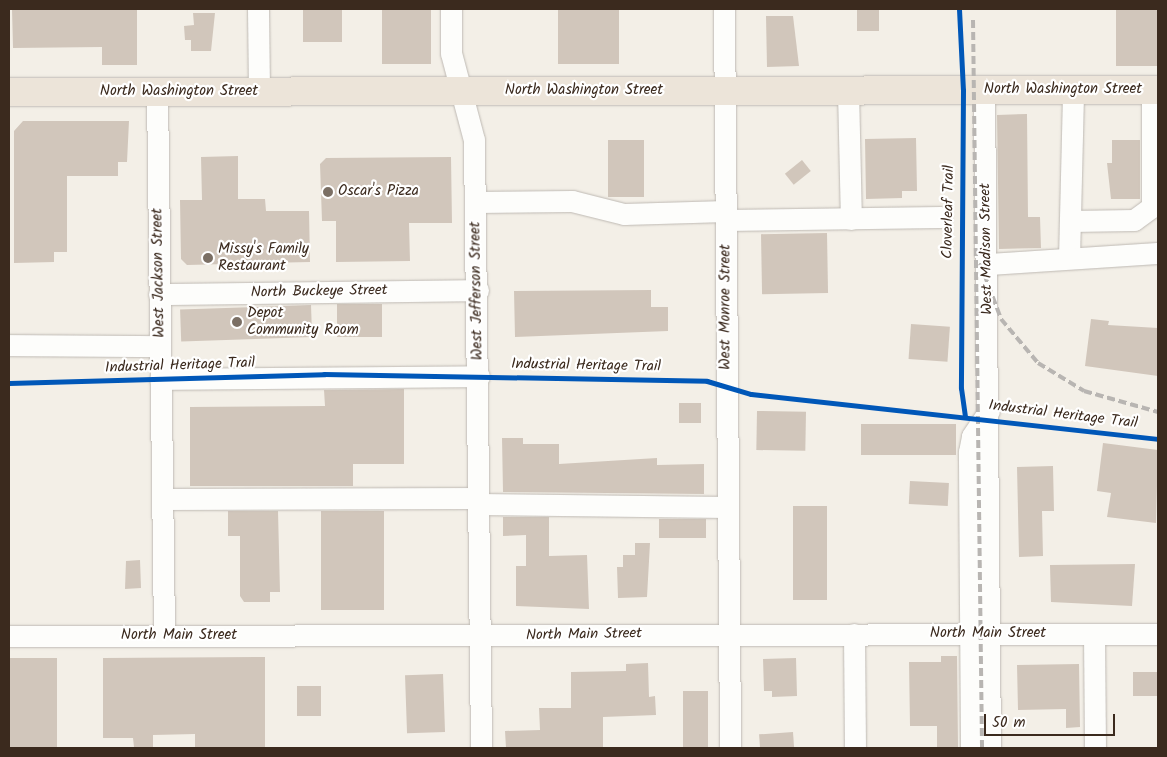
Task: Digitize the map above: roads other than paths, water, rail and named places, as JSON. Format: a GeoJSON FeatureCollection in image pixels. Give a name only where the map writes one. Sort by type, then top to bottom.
{"type":"FeatureCollection","features":[{"type":"Feature","properties":{"kind":"main road","name":"North Washington Street"},"geometry":{"type":"LineString","coordinates":[[9,92],[1155,90]]}},
{"type":"Feature","properties":{"kind":"street"},"geometry":{"type":"LineString","coordinates":[[258,9],[259,92]]}},
{"type":"Feature","properties":{"kind":"street","name":"West Jefferson Street"},"geometry":{"type":"LineString","coordinates":[[451,9],[451,53],[473,133],[476,202],[481,748]]}},
{"type":"Feature","properties":{"kind":"street","name":"West Monroe Street"},"geometry":{"type":"LineString","coordinates":[[724,9],[730,748]]}},
{"type":"Feature","properties":{"kind":"street"},"geometry":{"type":"LineString","coordinates":[[1069,258],[1073,89]]}},
{"type":"Feature","properties":{"kind":"street"},"geometry":{"type":"LineString","coordinates":[[848,90],[851,219]]}},
{"type":"Feature","properties":{"kind":"street","name":"West Madison Street"},"geometry":{"type":"LineString","coordinates":[[979,634],[969,447],[989,413],[984,90]]}},
{"type":"Feature","properties":{"kind":"street"},"geometry":{"type":"LineString","coordinates":[[1071,221],[1134,220],[1152,207],[1155,90]]}},
{"type":"Feature","properties":{"kind":"street","name":"West Jackson Street"},"geometry":{"type":"LineString","coordinates":[[157,91],[164,636]]}},
{"type":"Feature","properties":{"kind":"street"},"geometry":{"type":"LineString","coordinates":[[476,202],[572,201],[624,214],[851,219],[941,217]]}},
{"type":"Feature","properties":{"kind":"street"},"geometry":{"type":"LineString","coordinates":[[988,264],[1158,254]]}},
{"type":"Feature","properties":{"kind":"street","name":"North Buckeye Street"},"geometry":{"type":"LineString","coordinates":[[160,294],[478,290]]}},
{"type":"Feature","properties":{"kind":"street"},"geometry":{"type":"LineString","coordinates":[[9,345],[160,346]]}},
{"type":"Feature","properties":{"kind":"street","name":"Industrial Heritage Trail"},"geometry":{"type":"LineString","coordinates":[[160,379],[479,376]]}},
{"type":"Feature","properties":{"kind":"street"},"geometry":{"type":"LineString","coordinates":[[162,499],[479,501],[728,507]]}},
{"type":"Feature","properties":{"kind":"street"},"geometry":{"type":"LineString","coordinates":[[854,634],[855,748]]}},
{"type":"Feature","properties":{"kind":"street"},"geometry":{"type":"LineString","coordinates":[[971,748],[979,634]]}},
{"type":"Feature","properties":{"kind":"street"},"geometry":{"type":"LineString","coordinates":[[979,634],[990,748]]}},
{"type":"Feature","properties":{"kind":"street"},"geometry":{"type":"LineString","coordinates":[[1094,634],[1095,748]]}},
{"type":"Feature","properties":{"kind":"street","name":"North Main Street"},"geometry":{"type":"LineString","coordinates":[[9,636],[1158,634]]}},
{"type":"Feature","properties":{"kind":"railway"},"geometry":{"type":"LineString","coordinates":[[973,20],[982,748]]}},
{"type":"Feature","properties":{"kind":"railway"},"geometry":{"type":"LineString","coordinates":[[980,263],[1001,319],[1038,363],[1084,391],[1158,412]]}},
{"type":"Feature","properties":{"kind":"place","name":"Oscar's Pizza"},"geometry":{"type":"Point","coordinates":[328,192]}},
{"type":"Feature","properties":{"kind":"place","name":"Missy's Family Restaurant"},"geometry":{"type":"Point","coordinates":[208,258]}},
{"type":"Feature","properties":{"kind":"place","name":"Depot Community Room"},"geometry":{"type":"Point","coordinates":[237,322]}}]}
